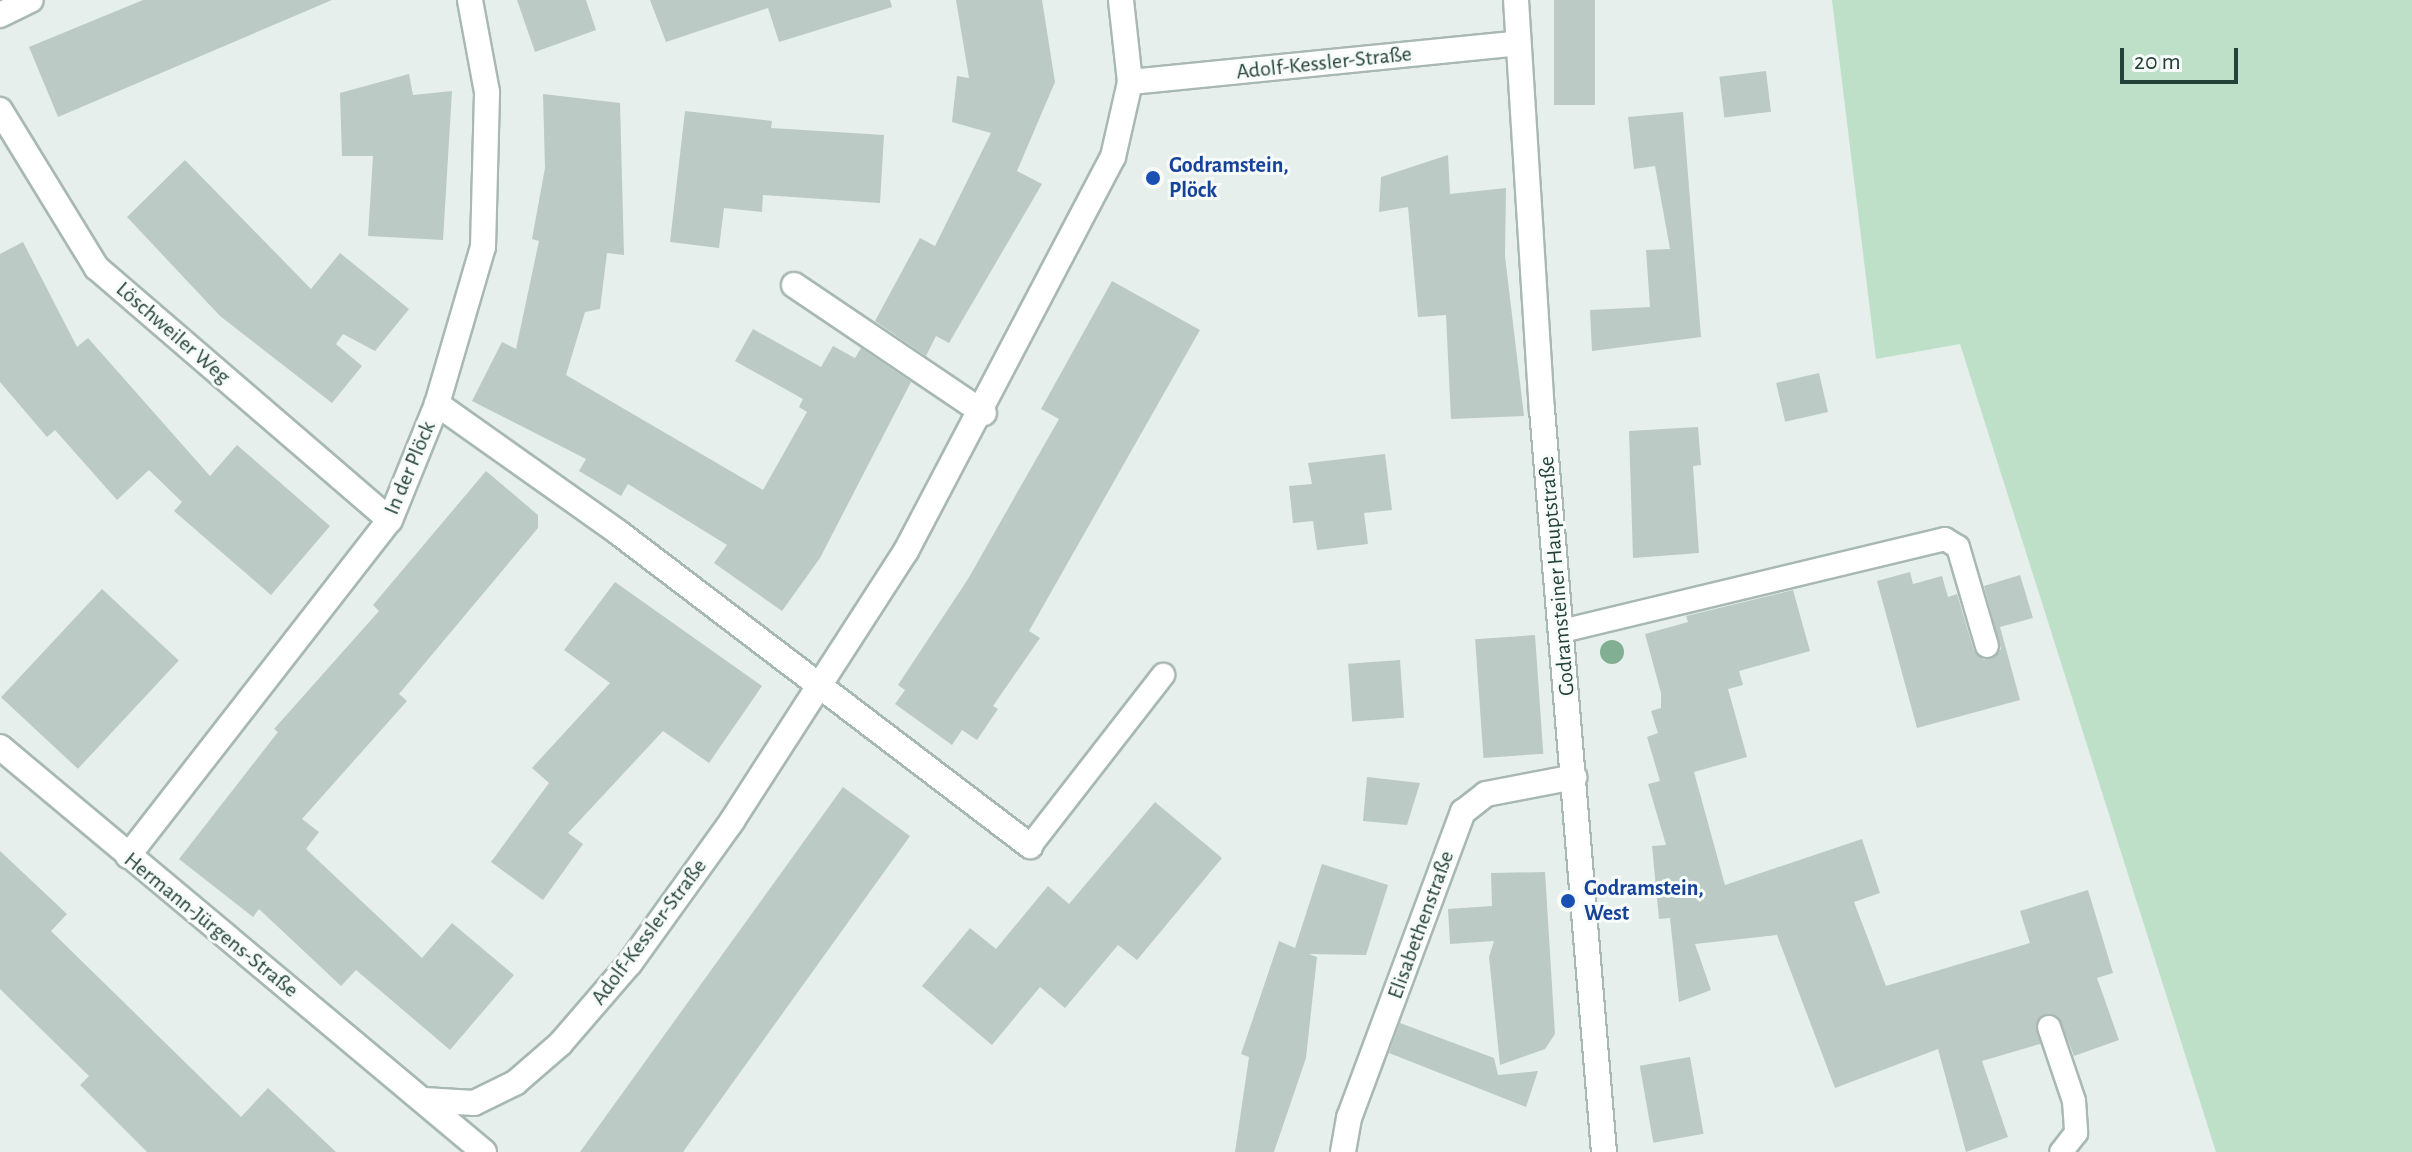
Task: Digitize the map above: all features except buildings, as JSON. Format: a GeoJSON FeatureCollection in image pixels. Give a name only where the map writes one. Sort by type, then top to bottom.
{"type":"FeatureCollection","features":[{"type":"Feature","properties":{"kind":"street"},"geometry":{"type":"LineString","coordinates":[[0,15],[31,0]]}},
{"type":"Feature","properties":{"kind":"street","name":"In der Plöck"},"geometry":{"type":"LineString","coordinates":[[128,856],[390,520],[437,404],[483,247],[487,92],[470,0]]}},
{"type":"Feature","properties":{"kind":"street","name":"Adolf-Kessler-Straße"},"geometry":{"type":"LineString","coordinates":[[424,1100],[474,1103],[515,1083],[560,1044],[630,963],[819,686],[906,551],[984,413],[1113,157],[1130,82],[1121,0]]}},
{"type":"Feature","properties":{"kind":"street","name":"Godramsteiner Hauptstraße"},"geometry":{"type":"LineString","coordinates":[[1516,0],[1604,1152]]}},
{"type":"Feature","properties":{"kind":"street","name":"Adolf-Kessler-Straße"},"geometry":{"type":"LineString","coordinates":[[1130,82],[1518,43]]}},
{"type":"Feature","properties":{"kind":"street","name":"Löschweiler Weg"},"geometry":{"type":"LineString","coordinates":[[0,110],[97,268],[390,520]]}},
{"type":"Feature","properties":{"kind":"street"},"geometry":{"type":"LineString","coordinates":[[794,285],[984,413]]}},
{"type":"Feature","properties":{"kind":"street"},"geometry":{"type":"LineString","coordinates":[[437,404],[1030,846]]}},
{"type":"Feature","properties":{"kind":"street","name":"Hermann-Jürgens-Straße"},"geometry":{"type":"LineString","coordinates":[[0,747],[484,1152]]}},
{"type":"Feature","properties":{"kind":"street","name":"Elisabethenstraße"},"geometry":{"type":"LineString","coordinates":[[1343,1152],[1349,1118],[1463,812],[1486,794],[1574,777]]}},
{"type":"Feature","properties":{"kind":"lane"},"geometry":{"type":"LineString","coordinates":[[1562,631],[1945,539],[1958,547],[1987,646]]}},
{"type":"Feature","properties":{"kind":"lane"},"geometry":{"type":"LineString","coordinates":[[1030,846],[1163,675]]}},
{"type":"Feature","properties":{"kind":"lane"},"geometry":{"type":"LineString","coordinates":[[2049,1027],[2074,1101],[2076,1133],[2061,1152]]}},
{"type":"Feature","properties":{"kind":"green space"},"geometry":{"type":"Polygon","coordinates":[[[1832,0],[2412,0],[2412,1152],[2216,1152],[1960,344],[1876,359],[1832,0]]]}},
{"type":"Feature","properties":{"kind":"place","name":"Godramstein, Plöck"},"geometry":{"type":"Point","coordinates":[1153,178]}},
{"type":"Feature","properties":{"kind":"place","name":"Godramstein, West"},"geometry":{"type":"Point","coordinates":[1568,901]}}]}
